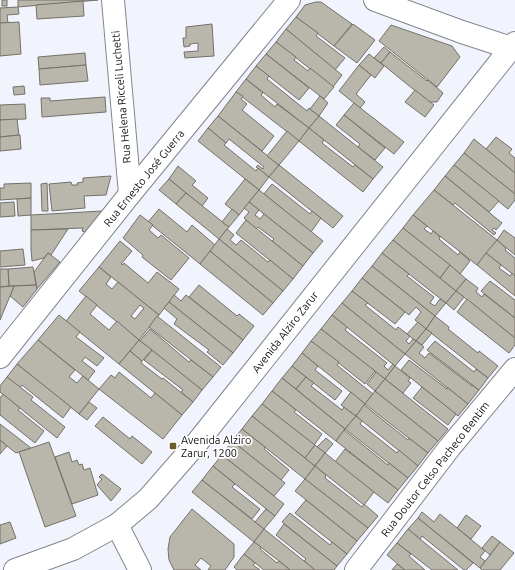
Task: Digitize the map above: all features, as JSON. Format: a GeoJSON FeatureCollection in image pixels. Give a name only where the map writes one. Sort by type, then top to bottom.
{"type":"FeatureCollection","features":[{"type":"Feature","properties":{"kind":"street","name":"Rua Helena Ricceli Luchetti"},"geometry":{"type":"LineString","coordinates":[[113,0],[130,194]]}},
{"type":"Feature","properties":{"kind":"street","name":"Rua Ernesto José Guerra"},"geometry":{"type":"LineString","coordinates":[[0,357],[130,194],[290,0]]}},
{"type":"Feature","properties":{"kind":"street"},"geometry":{"type":"LineString","coordinates":[[374,0],[462,32],[513,45]]}},
{"type":"Feature","properties":{"kind":"street","name":"Avenida Alziro Zarur"},"geometry":{"type":"LineString","coordinates":[[15,570],[73,549],[117,525],[148,499],[196,444],[513,45]]}},
{"type":"Feature","properties":{"kind":"street","name":"Rua Doutor Celso Pacheco Bentim"},"geometry":{"type":"LineString","coordinates":[[356,570],[450,447],[515,369]]}},
{"type":"Feature","properties":{"kind":"street"},"geometry":{"type":"LineString","coordinates":[[117,525],[140,570]]}},
{"type":"Feature","properties":{"kind":"building"},"geometry":{"type":"Polygon","coordinates":[[[2,0],[7,0],[7,6],[2,6],[2,0]]]}},
{"type":"Feature","properties":{"kind":"building"},"geometry":{"type":"Polygon","coordinates":[[[18,0],[98,0],[18,7],[18,0]]]}},
{"type":"Feature","properties":{"kind":"building"},"geometry":{"type":"Polygon","coordinates":[[[83,1],[84,16],[37,19],[36,5],[83,1]]]}},
{"type":"Feature","properties":{"kind":"building"},"geometry":{"type":"Polygon","coordinates":[[[321,2],[352,24],[334,46],[296,17],[305,5],[321,2]]]}},
{"type":"Feature","properties":{"kind":"building"},"geometry":{"type":"Polygon","coordinates":[[[18,7],[19,14],[7,15],[8,23],[0,23],[0,8],[18,7]]]}},
{"type":"Feature","properties":{"kind":"building"},"geometry":{"type":"Polygon","coordinates":[[[296,17],[318,33],[316,36],[345,58],[335,70],[286,29],[296,17]]]}},
{"type":"Feature","properties":{"kind":"building"},"geometry":{"type":"Polygon","coordinates":[[[19,22],[21,54],[0,56],[0,23],[19,22]]]}},
{"type":"Feature","properties":{"kind":"building"},"geometry":{"type":"Polygon","coordinates":[[[212,24],[214,56],[185,58],[184,52],[198,51],[198,43],[190,44],[190,46],[184,47],[183,38],[186,38],[186,27],[212,24]]]}},
{"type":"Feature","properties":{"kind":"building"},"geometry":{"type":"Polygon","coordinates":[[[353,24],[375,40],[357,63],[334,46],[353,24]]]}},
{"type":"Feature","properties":{"kind":"building"},"geometry":{"type":"Polygon","coordinates":[[[391,25],[452,46],[460,57],[437,87],[379,41],[391,25]]]}},
{"type":"Feature","properties":{"kind":"building"},"geometry":{"type":"Polygon","coordinates":[[[286,29],[342,75],[333,87],[276,42],[286,29]]]}},
{"type":"Feature","properties":{"kind":"building"},"geometry":{"type":"Polygon","coordinates":[[[276,42],[296,57],[294,60],[308,71],[310,68],[334,87],[324,99],[266,54],[276,42]]]}},
{"type":"Feature","properties":{"kind":"building"},"geometry":{"type":"Polygon","coordinates":[[[384,47],[390,52],[381,63],[374,58],[384,47]]]}},
{"type":"Feature","properties":{"kind":"building"},"geometry":{"type":"Polygon","coordinates":[[[390,52],[443,93],[437,102],[429,102],[381,63],[390,52]]]}},
{"type":"Feature","properties":{"kind":"building"},"geometry":{"type":"Polygon","coordinates":[[[85,53],[86,65],[39,69],[38,57],[85,53]]]}},
{"type":"Feature","properties":{"kind":"building"},"geometry":{"type":"Polygon","coordinates":[[[266,54],[309,88],[299,100],[256,66],[266,54]]]}},
{"type":"Feature","properties":{"kind":"building"},"geometry":{"type":"Polygon","coordinates":[[[369,54],[384,66],[375,78],[359,65],[369,54]]]}},
{"type":"Feature","properties":{"kind":"building"},"geometry":{"type":"Polygon","coordinates":[[[86,65],[88,81],[40,85],[39,69],[86,65]]]}},
{"type":"Feature","properties":{"kind":"building"},"geometry":{"type":"Polygon","coordinates":[[[359,65],[371,75],[356,94],[365,102],[360,108],[339,91],[359,65]]]}},
{"type":"Feature","properties":{"kind":"building"},"geometry":{"type":"Polygon","coordinates":[[[256,66],[269,76],[267,79],[307,111],[309,108],[319,116],[309,128],[246,79],[256,66]]]}},
{"type":"Feature","properties":{"kind":"building"},"geometry":{"type":"Polygon","coordinates":[[[246,79],[263,93],[261,95],[275,107],[277,104],[309,128],[299,141],[236,92],[246,79]]]}},
{"type":"Feature","properties":{"kind":"building"},"geometry":{"type":"Polygon","coordinates":[[[24,86],[25,94],[14,95],[13,87],[24,86]]]}},
{"type":"Feature","properties":{"kind":"building"},"geometry":{"type":"Polygon","coordinates":[[[415,90],[434,105],[425,117],[405,102],[415,90]]]}},
{"type":"Feature","properties":{"kind":"building"},"geometry":{"type":"Polygon","coordinates":[[[236,92],[243,96],[241,99],[247,104],[242,110],[274,136],[262,151],[218,116],[236,92]]]}},
{"type":"Feature","properties":{"kind":"building"},"geometry":{"type":"Polygon","coordinates":[[[320,96],[328,103],[319,116],[310,109],[320,96]]]}},
{"type":"Feature","properties":{"kind":"building"},"geometry":{"type":"Polygon","coordinates":[[[105,97],[106,112],[42,117],[41,98],[50,98],[50,101],[105,97]]]}},
{"type":"Feature","properties":{"kind":"building"},"geometry":{"type":"Polygon","coordinates":[[[354,103],[404,142],[394,154],[344,115],[354,103]]]}},
{"type":"Feature","properties":{"kind":"building"},"geometry":{"type":"Polygon","coordinates":[[[25,104],[26,119],[0,120],[0,105],[25,104]]]}},
{"type":"Feature","properties":{"kind":"building"},"geometry":{"type":"Polygon","coordinates":[[[344,115],[385,148],[375,160],[358,147],[360,144],[336,125],[344,115]]]}},
{"type":"Feature","properties":{"kind":"building"},"geometry":{"type":"Polygon","coordinates":[[[218,116],[279,165],[269,177],[256,167],[258,165],[263,169],[264,167],[229,139],[226,143],[208,128],[218,116]]]}},
{"type":"Feature","properties":{"kind":"building"},"geometry":{"type":"Polygon","coordinates":[[[319,116],[383,167],[373,179],[309,128],[319,116]]]}},
{"type":"Feature","properties":{"kind":"building"},"geometry":{"type":"Polygon","coordinates":[[[17,119],[19,135],[0,137],[0,120],[17,119]]]}},
{"type":"Feature","properties":{"kind":"building"},"geometry":{"type":"Polygon","coordinates":[[[208,128],[226,143],[224,145],[256,171],[258,168],[269,177],[259,190],[198,141],[208,128]]]}},
{"type":"Feature","properties":{"kind":"building"},"geometry":{"type":"Polygon","coordinates":[[[309,128],[324,140],[322,143],[353,167],[355,165],[373,179],[363,192],[299,141],[309,128]]]}},
{"type":"Feature","properties":{"kind":"building"},"geometry":{"type":"Polygon","coordinates":[[[287,131],[299,141],[279,165],[267,156],[287,131]]]}},
{"type":"Feature","properties":{"kind":"building"},"geometry":{"type":"Polygon","coordinates":[[[20,135],[21,149],[0,151],[0,137],[20,135]]]}},
{"type":"Feature","properties":{"kind":"building"},"geometry":{"type":"Polygon","coordinates":[[[496,137],[512,149],[509,153],[515,158],[515,173],[486,149],[496,137]]]}},
{"type":"Feature","properties":{"kind":"building"},"geometry":{"type":"Polygon","coordinates":[[[474,139],[515,173],[515,194],[464,153],[474,139]]]}},
{"type":"Feature","properties":{"kind":"building"},"geometry":{"type":"Polygon","coordinates":[[[464,153],[515,194],[515,200],[508,209],[454,165],[464,153]]]}},
{"type":"Feature","properties":{"kind":"building"},"geometry":{"type":"Polygon","coordinates":[[[279,165],[343,216],[333,228],[269,177],[279,165]]]}},
{"type":"Feature","properties":{"kind":"building"},"geometry":{"type":"Polygon","coordinates":[[[454,165],[499,201],[489,212],[445,176],[454,165]]]}},
{"type":"Feature","properties":{"kind":"building"},"geometry":{"type":"Polygon","coordinates":[[[178,166],[196,181],[192,185],[208,198],[202,206],[169,179],[178,166]]]}},
{"type":"Feature","properties":{"kind":"building"},"geometry":{"type":"Polygon","coordinates":[[[111,176],[106,195],[84,196],[85,208],[52,211],[49,184],[71,182],[72,185],[78,185],[77,183],[83,182],[83,178],[111,176]]]}},
{"type":"Feature","properties":{"kind":"building"},"geometry":{"type":"Polygon","coordinates":[[[445,176],[502,223],[496,230],[494,228],[492,230],[496,233],[494,235],[455,203],[453,205],[434,190],[445,176]]]}},
{"type":"Feature","properties":{"kind":"building"},"geometry":{"type":"Polygon","coordinates":[[[169,179],[186,193],[176,204],[159,190],[169,179]]]}},
{"type":"Feature","properties":{"kind":"building"},"geometry":{"type":"Polygon","coordinates":[[[245,179],[259,190],[239,215],[225,204],[245,179]]]}},
{"type":"Feature","properties":{"kind":"building"},"geometry":{"type":"Polygon","coordinates":[[[31,183],[31,198],[0,200],[0,188],[4,188],[4,184],[31,183]]]}},
{"type":"Feature","properties":{"kind":"building"},"geometry":{"type":"Polygon","coordinates":[[[47,183],[48,211],[42,211],[41,184],[47,183]]]}},
{"type":"Feature","properties":{"kind":"building"},"geometry":{"type":"Polygon","coordinates":[[[272,184],[310,214],[312,211],[321,218],[311,232],[264,194],[272,184]]]}},
{"type":"Feature","properties":{"kind":"building"},"geometry":{"type":"Polygon","coordinates":[[[259,190],[323,241],[313,253],[249,202],[259,190]]]}},
{"type":"Feature","properties":{"kind":"building"},"geometry":{"type":"Polygon","coordinates":[[[434,190],[497,240],[477,265],[413,215],[434,190]]]}},
{"type":"Feature","properties":{"kind":"building"},"geometry":{"type":"Polygon","coordinates":[[[186,193],[229,227],[219,239],[176,204],[186,193]]]}},
{"type":"Feature","properties":{"kind":"building"},"geometry":{"type":"Polygon","coordinates":[[[31,198],[31,215],[18,216],[17,199],[31,198]]]}},
{"type":"Feature","properties":{"kind":"building"},"geometry":{"type":"Polygon","coordinates":[[[14,202],[15,216],[0,217],[0,203],[14,202]]]}},
{"type":"Feature","properties":{"kind":"building"},"geometry":{"type":"Polygon","coordinates":[[[249,202],[259,210],[255,215],[260,219],[264,214],[313,253],[303,266],[272,241],[274,239],[258,227],[256,229],[244,218],[249,212],[244,208],[249,202]]]}},
{"type":"Feature","properties":{"kind":"building"},"geometry":{"type":"Polygon","coordinates":[[[159,209],[187,232],[192,225],[215,245],[200,264],[148,222],[159,209]]]}},
{"type":"Feature","properties":{"kind":"building"},"geometry":{"type":"Polygon","coordinates":[[[232,209],[239,215],[229,227],[222,222],[232,209]]]}},
{"type":"Feature","properties":{"kind":"building"},"geometry":{"type":"Polygon","coordinates":[[[102,211],[85,232],[82,231],[83,228],[31,230],[31,215],[102,211]]]}},
{"type":"Feature","properties":{"kind":"building"},"geometry":{"type":"Polygon","coordinates":[[[140,215],[153,225],[149,230],[158,238],[161,235],[189,258],[171,280],[142,257],[143,255],[123,238],[140,215]]]}},
{"type":"Feature","properties":{"kind":"building"},"geometry":{"type":"Polygon","coordinates":[[[413,215],[427,226],[424,229],[431,234],[433,231],[440,237],[439,239],[458,255],[460,252],[470,261],[460,274],[403,228],[413,215]]]}},
{"type":"Feature","properties":{"kind":"building"},"geometry":{"type":"Polygon","coordinates":[[[246,220],[303,266],[293,279],[236,233],[246,220]]]}},
{"type":"Feature","properties":{"kind":"building"},"geometry":{"type":"Polygon","coordinates":[[[403,228],[450,265],[440,278],[393,240],[403,228]]]}},
{"type":"Feature","properties":{"kind":"building"},"geometry":{"type":"Polygon","coordinates":[[[68,229],[51,255],[48,253],[44,258],[32,261],[31,230],[68,229]]]}},
{"type":"Feature","properties":{"kind":"building"},"geometry":{"type":"Polygon","coordinates":[[[227,229],[234,235],[230,240],[236,245],[241,240],[268,262],[270,260],[293,279],[283,291],[219,239],[227,229]]]}},
{"type":"Feature","properties":{"kind":"building"},"geometry":{"type":"Polygon","coordinates":[[[504,230],[515,238],[515,255],[497,240],[504,230]]]}},
{"type":"Feature","properties":{"kind":"building"},"geometry":{"type":"Polygon","coordinates":[[[219,239],[283,291],[273,303],[210,251],[219,239]]]}},
{"type":"Feature","properties":{"kind":"building"},"geometry":{"type":"Polygon","coordinates":[[[393,240],[456,291],[446,303],[382,253],[393,240]]]}},
{"type":"Feature","properties":{"kind":"building"},"geometry":{"type":"Polygon","coordinates":[[[497,240],[506,248],[505,250],[515,258],[515,276],[486,253],[497,240]]]}},
{"type":"Feature","properties":{"kind":"building"},"geometry":{"type":"Polygon","coordinates":[[[120,241],[132,251],[121,264],[123,265],[124,263],[148,283],[157,272],[179,289],[159,315],[99,267],[120,241]]]}},
{"type":"Feature","properties":{"kind":"building"},"geometry":{"type":"Polygon","coordinates":[[[23,249],[25,265],[0,267],[0,251],[23,249]]]}},
{"type":"Feature","properties":{"kind":"building"},"geometry":{"type":"Polygon","coordinates":[[[210,251],[273,303],[263,315],[200,264],[210,251]]]}},
{"type":"Feature","properties":{"kind":"building"},"geometry":{"type":"Polygon","coordinates":[[[48,253],[60,262],[37,289],[34,272],[48,253]]]}},
{"type":"Feature","properties":{"kind":"building"},"geometry":{"type":"Polygon","coordinates":[[[382,253],[409,274],[407,276],[434,297],[430,303],[435,306],[440,299],[446,303],[435,316],[372,266],[382,253]]]}},
{"type":"Feature","properties":{"kind":"building"},"geometry":{"type":"Polygon","coordinates":[[[486,253],[501,265],[499,268],[510,276],[512,273],[515,276],[515,296],[477,265],[486,253]]]}},
{"type":"Feature","properties":{"kind":"building"},"geometry":{"type":"Polygon","coordinates":[[[450,265],[466,279],[456,291],[440,278],[450,265]]]}},
{"type":"Feature","properties":{"kind":"building"},"geometry":{"type":"Polygon","coordinates":[[[372,266],[435,316],[426,329],[415,320],[421,312],[416,307],[409,315],[362,278],[372,266]]]}},
{"type":"Feature","properties":{"kind":"building"},"geometry":{"type":"Polygon","coordinates":[[[33,267],[36,285],[9,286],[8,269],[33,267]]]}},
{"type":"Feature","properties":{"kind":"building"},"geometry":{"type":"Polygon","coordinates":[[[99,267],[111,277],[106,284],[112,289],[118,282],[159,315],[139,340],[79,291],[99,267]],[[140,305],[131,316],[135,319],[144,308],[140,305]]]}},
{"type":"Feature","properties":{"kind":"building"},"geometry":{"type":"Polygon","coordinates":[[[0,269],[8,269],[9,286],[0,287],[0,269]]]}},
{"type":"Feature","properties":{"kind":"building"},"geometry":{"type":"Polygon","coordinates":[[[362,278],[405,312],[395,324],[352,291],[362,278]]]}},
{"type":"Feature","properties":{"kind":"building"},"geometry":{"type":"Polygon","coordinates":[[[466,279],[478,288],[476,292],[482,297],[484,294],[515,318],[515,338],[456,291],[466,279]]]}},
{"type":"Feature","properties":{"kind":"building"},"geometry":{"type":"Polygon","coordinates":[[[490,281],[515,300],[515,318],[481,291],[490,281]]]}},
{"type":"Feature","properties":{"kind":"building"},"geometry":{"type":"Polygon","coordinates":[[[36,285],[37,289],[23,307],[10,296],[14,286],[36,285]]]}},
{"type":"Feature","properties":{"kind":"building"},"geometry":{"type":"Polygon","coordinates":[[[199,285],[237,316],[239,314],[254,326],[243,340],[189,297],[199,285]]]}},
{"type":"Feature","properties":{"kind":"building"},"geometry":{"type":"Polygon","coordinates":[[[14,286],[10,296],[0,320],[0,287],[14,286]]]}},
{"type":"Feature","properties":{"kind":"building"},"geometry":{"type":"Polygon","coordinates":[[[352,291],[368,303],[365,305],[396,330],[398,327],[410,336],[406,341],[409,344],[413,339],[416,341],[405,354],[342,303],[352,291]]]}},
{"type":"Feature","properties":{"kind":"building"},"geometry":{"type":"Polygon","coordinates":[[[456,291],[464,297],[454,310],[446,303],[456,291]]]}},
{"type":"Feature","properties":{"kind":"building"},"geometry":{"type":"Polygon","coordinates":[[[174,295],[181,301],[186,295],[243,340],[233,353],[169,302],[174,295]]]}},
{"type":"Feature","properties":{"kind":"building"},"geometry":{"type":"Polygon","coordinates":[[[86,296],[97,305],[90,314],[109,330],[117,321],[139,340],[119,364],[66,321],[86,296]]]}},
{"type":"Feature","properties":{"kind":"building"},"geometry":{"type":"Polygon","coordinates":[[[467,299],[515,338],[515,345],[509,353],[457,312],[467,299]]]}},
{"type":"Feature","properties":{"kind":"building"},"geometry":{"type":"Polygon","coordinates":[[[169,302],[233,353],[223,365],[207,352],[209,350],[174,324],[177,319],[164,308],[169,302]]]}},
{"type":"Feature","properties":{"kind":"building"},"geometry":{"type":"Polygon","coordinates":[[[342,303],[405,354],[395,366],[332,315],[342,303]]]}},
{"type":"Feature","properties":{"kind":"building"},"geometry":{"type":"Polygon","coordinates":[[[59,315],[80,332],[76,337],[104,358],[97,366],[85,357],[82,361],[95,371],[88,380],[38,340],[59,315]]]}},
{"type":"Feature","properties":{"kind":"building"},"geometry":{"type":"Polygon","coordinates":[[[332,315],[347,327],[345,330],[387,363],[384,366],[388,370],[393,364],[395,366],[385,379],[321,329],[332,315]]]}},
{"type":"Feature","properties":{"kind":"building"},"geometry":{"type":"Polygon","coordinates":[[[157,316],[221,367],[213,377],[149,327],[157,316]]]}},
{"type":"Feature","properties":{"kind":"building"},"geometry":{"type":"Polygon","coordinates":[[[435,316],[449,327],[448,329],[478,353],[479,351],[498,366],[488,378],[426,329],[435,316]]]}},
{"type":"Feature","properties":{"kind":"building"},"geometry":{"type":"Polygon","coordinates":[[[418,322],[426,329],[416,341],[407,334],[418,322]]]}},
{"type":"Feature","properties":{"kind":"building"},"geometry":{"type":"Polygon","coordinates":[[[150,329],[189,362],[191,360],[213,377],[202,390],[140,341],[150,329]]]}},
{"type":"Feature","properties":{"kind":"building"},"geometry":{"type":"Polygon","coordinates":[[[321,329],[375,371],[365,384],[311,341],[321,329]]]}},
{"type":"Feature","properties":{"kind":"building"},"geometry":{"type":"Polygon","coordinates":[[[426,329],[432,333],[422,345],[416,341],[426,329]]]}},
{"type":"Feature","properties":{"kind":"building"},"geometry":{"type":"Polygon","coordinates":[[[38,340],[75,370],[69,377],[77,383],[83,376],[99,389],[79,414],[17,364],[38,340]]]}},
{"type":"Feature","properties":{"kind":"building"},"geometry":{"type":"Polygon","coordinates":[[[139,340],[152,350],[142,361],[130,351],[139,340]]]}},
{"type":"Feature","properties":{"kind":"building"},"geometry":{"type":"Polygon","coordinates":[[[311,341],[339,362],[337,365],[373,394],[365,404],[302,353],[311,341]]]}},
{"type":"Feature","properties":{"kind":"building"},"geometry":{"type":"Polygon","coordinates":[[[416,341],[424,347],[419,353],[425,358],[429,353],[479,390],[468,404],[405,354],[416,341]]]}},
{"type":"Feature","properties":{"kind":"building"},"geometry":{"type":"Polygon","coordinates":[[[435,341],[474,372],[476,369],[488,378],[479,390],[427,350],[435,341]]]}},
{"type":"Feature","properties":{"kind":"building"},"geometry":{"type":"Polygon","coordinates":[[[152,350],[202,390],[193,402],[181,392],[183,390],[144,360],[152,350]]]}},
{"type":"Feature","properties":{"kind":"building"},"geometry":{"type":"Polygon","coordinates":[[[130,351],[142,361],[141,363],[162,379],[163,378],[193,402],[182,415],[119,364],[130,351]]]}},
{"type":"Feature","properties":{"kind":"building"},"geometry":{"type":"Polygon","coordinates":[[[302,353],[318,366],[315,370],[342,391],[335,400],[292,366],[302,353]]]}},
{"type":"Feature","properties":{"kind":"building"},"geometry":{"type":"Polygon","coordinates":[[[409,360],[468,404],[458,416],[401,370],[409,360]]]}},
{"type":"Feature","properties":{"kind":"building"},"geometry":{"type":"Polygon","coordinates":[[[17,364],[71,407],[63,418],[22,385],[20,388],[7,377],[17,364]]]}},
{"type":"Feature","properties":{"kind":"building"},"geometry":{"type":"Polygon","coordinates":[[[292,366],[306,377],[296,389],[282,378],[292,366]]]}},
{"type":"Feature","properties":{"kind":"building"},"geometry":{"type":"Polygon","coordinates":[[[395,366],[410,378],[408,381],[411,383],[403,393],[385,379],[395,366]]]}},
{"type":"Feature","properties":{"kind":"building"},"geometry":{"type":"Polygon","coordinates":[[[119,372],[151,398],[155,393],[182,415],[163,439],[99,389],[111,375],[115,378],[119,372]]]}},
{"type":"Feature","properties":{"kind":"building"},"geometry":{"type":"Polygon","coordinates":[[[376,372],[385,379],[375,391],[367,384],[376,372]]]}},
{"type":"Feature","properties":{"kind":"building"},"geometry":{"type":"Polygon","coordinates":[[[7,377],[33,397],[31,400],[65,427],[57,438],[0,392],[0,386],[7,377]]]}},
{"type":"Feature","properties":{"kind":"building"},"geometry":{"type":"Polygon","coordinates":[[[306,377],[314,383],[311,386],[342,410],[344,407],[356,416],[345,429],[296,389],[306,377]]]}},
{"type":"Feature","properties":{"kind":"building"},"geometry":{"type":"Polygon","coordinates":[[[282,378],[345,429],[336,441],[272,391],[282,378]]]}},
{"type":"Feature","properties":{"kind":"building"},"geometry":{"type":"Polygon","coordinates":[[[385,379],[448,429],[438,441],[375,391],[385,379]]]}},
{"type":"Feature","properties":{"kind":"building"},"geometry":{"type":"Polygon","coordinates":[[[422,387],[456,414],[448,425],[413,398],[422,387]]]}},
{"type":"Feature","properties":{"kind":"building"},"geometry":{"type":"Polygon","coordinates":[[[272,391],[296,410],[294,412],[322,434],[314,445],[262,404],[272,391]]]}},
{"type":"Feature","properties":{"kind":"building"},"geometry":{"type":"Polygon","coordinates":[[[375,391],[438,441],[428,453],[365,404],[375,391]]]}},
{"type":"Feature","properties":{"kind":"building"},"geometry":{"type":"Polygon","coordinates":[[[351,392],[365,404],[356,416],[341,405],[351,392]]]}},
{"type":"Feature","properties":{"kind":"building"},"geometry":{"type":"Polygon","coordinates":[[[3,394],[20,408],[18,410],[44,431],[35,443],[0,415],[0,398],[3,394]]]}},
{"type":"Feature","properties":{"kind":"building"},"geometry":{"type":"Polygon","coordinates":[[[89,402],[97,408],[87,420],[79,414],[89,402]]]}},
{"type":"Feature","properties":{"kind":"building"},"geometry":{"type":"Polygon","coordinates":[[[262,404],[315,445],[305,458],[252,416],[262,404]]]}},
{"type":"Feature","properties":{"kind":"building"},"geometry":{"type":"Polygon","coordinates":[[[364,405],[408,440],[409,438],[428,453],[418,466],[356,416],[364,405]]]}},
{"type":"Feature","properties":{"kind":"building"},"geometry":{"type":"Polygon","coordinates":[[[252,416],[315,466],[305,479],[242,429],[252,416]]]}},
{"type":"Feature","properties":{"kind":"building"},"geometry":{"type":"Polygon","coordinates":[[[356,416],[362,421],[360,424],[397,453],[399,450],[418,466],[408,478],[345,429],[356,416]]]}},
{"type":"Feature","properties":{"kind":"building"},"geometry":{"type":"Polygon","coordinates":[[[103,417],[130,439],[132,436],[152,452],[142,464],[95,426],[103,417]]]}},
{"type":"Feature","properties":{"kind":"building"},"geometry":{"type":"Polygon","coordinates":[[[0,424],[31,448],[16,453],[0,440],[0,424]]]}},
{"type":"Feature","properties":{"kind":"building"},"geometry":{"type":"Polygon","coordinates":[[[242,429],[265,447],[264,449],[289,470],[281,480],[232,441],[242,429]]]}},
{"type":"Feature","properties":{"kind":"building"},"geometry":{"type":"Polygon","coordinates":[[[344,430],[388,465],[389,463],[408,478],[398,490],[336,441],[344,430]]]}},
{"type":"Feature","properties":{"kind":"building"},"geometry":{"type":"Polygon","coordinates":[[[326,438],[333,444],[325,453],[317,447],[326,438]]]}},
{"type":"Feature","properties":{"kind":"building"},"geometry":{"type":"Polygon","coordinates":[[[0,440],[7,446],[0,454],[0,440]]]}},
{"type":"Feature","properties":{"kind":"building"},"geometry":{"type":"Polygon","coordinates":[[[232,441],[285,483],[274,496],[222,455],[232,441]]]}},
{"type":"Feature","properties":{"kind":"building"},"geometry":{"type":"Polygon","coordinates":[[[49,442],[76,516],[45,527],[19,452],[49,442]]]}},
{"type":"Feature","properties":{"kind":"building"},"geometry":{"type":"Polygon","coordinates":[[[315,445],[325,453],[315,466],[305,458],[315,445]]]}},
{"type":"Feature","properties":{"kind":"building"},"geometry":{"type":"Polygon","coordinates":[[[345,449],[398,490],[388,503],[335,462],[345,449]]]}},
{"type":"Feature","properties":{"kind":"building"},"geometry":{"type":"Polygon","coordinates":[[[69,452],[72,462],[77,460],[79,465],[82,464],[84,470],[90,468],[98,495],[72,504],[55,457],[69,452]]]}},
{"type":"Feature","properties":{"kind":"building"},"geometry":{"type":"Polygon","coordinates":[[[325,453],[374,492],[364,505],[315,466],[325,453]]]}},
{"type":"Feature","properties":{"kind":"building"},"geometry":{"type":"Polygon","coordinates":[[[222,455],[284,504],[275,516],[213,466],[222,455]]]}},
{"type":"Feature","properties":{"kind":"building"},"geometry":{"type":"Polygon","coordinates":[[[213,466],[235,484],[232,487],[260,509],[252,519],[202,480],[213,466]]]}},
{"type":"Feature","properties":{"kind":"building"},"geometry":{"type":"Polygon","coordinates":[[[315,466],[326,475],[325,478],[362,507],[364,504],[378,516],[368,528],[305,479],[315,466]]]}},
{"type":"Feature","properties":{"kind":"building"},"geometry":{"type":"Polygon","coordinates":[[[102,474],[121,489],[111,501],[97,485],[102,479],[99,477],[102,474]]]}},
{"type":"Feature","properties":{"kind":"building"},"geometry":{"type":"Polygon","coordinates":[[[305,479],[368,528],[357,541],[295,491],[305,479]]]}},
{"type":"Feature","properties":{"kind":"building"},"geometry":{"type":"Polygon","coordinates":[[[202,480],[264,529],[254,542],[192,492],[202,480]]]}},
{"type":"Feature","properties":{"kind":"building"},"geometry":{"type":"Polygon","coordinates":[[[306,500],[357,541],[347,554],[295,513],[306,500]]]}},
{"type":"Feature","properties":{"kind":"building"},"geometry":{"type":"Polygon","coordinates":[[[192,509],[234,544],[234,557],[225,570],[208,570],[211,566],[201,558],[195,565],[201,570],[174,570],[169,560],[168,549],[170,537],[192,509]]]}},
{"type":"Feature","properties":{"kind":"building"},"geometry":{"type":"Polygon","coordinates":[[[266,509],[275,516],[264,529],[255,522],[266,509]]]}},
{"type":"Feature","properties":{"kind":"building"},"geometry":{"type":"Polygon","coordinates":[[[422,512],[434,522],[440,514],[485,551],[480,557],[485,561],[480,568],[418,518],[422,512]]]}},
{"type":"Feature","properties":{"kind":"building"},"geometry":{"type":"Polygon","coordinates":[[[290,513],[330,545],[332,542],[347,554],[337,566],[282,522],[290,513]]]}},
{"type":"Feature","properties":{"kind":"building"},"geometry":{"type":"Polygon","coordinates":[[[466,515],[481,526],[471,539],[457,528],[466,515]]]}},
{"type":"Feature","properties":{"kind":"building"},"geometry":{"type":"Polygon","coordinates":[[[418,518],[473,563],[466,570],[464,570],[422,536],[420,539],[408,529],[418,518]]]}},
{"type":"Feature","properties":{"kind":"building"},"geometry":{"type":"Polygon","coordinates":[[[10,522],[16,538],[0,544],[0,525],[10,522]]]}},
{"type":"Feature","properties":{"kind":"building"},"geometry":{"type":"Polygon","coordinates":[[[284,524],[337,566],[334,570],[315,570],[304,561],[306,559],[276,535],[284,524]]]}},
{"type":"Feature","properties":{"kind":"building"},"geometry":{"type":"Polygon","coordinates":[[[264,529],[315,570],[290,570],[254,542],[264,529]]]}},
{"type":"Feature","properties":{"kind":"building"},"geometry":{"type":"Polygon","coordinates":[[[408,529],[458,570],[432,570],[397,543],[408,529]]]}},
{"type":"Feature","properties":{"kind":"building"},"geometry":{"type":"Polygon","coordinates":[[[492,536],[500,542],[490,555],[482,548],[492,536]]]}},
{"type":"Feature","properties":{"kind":"building"},"geometry":{"type":"Polygon","coordinates":[[[254,542],[277,563],[279,561],[290,570],[264,570],[244,554],[254,542]]]}},
{"type":"Feature","properties":{"kind":"building"},"geometry":{"type":"Polygon","coordinates":[[[500,542],[514,553],[500,570],[482,570],[480,568],[500,542]]]}},
{"type":"Feature","properties":{"kind":"building"},"geometry":{"type":"Polygon","coordinates":[[[397,543],[411,554],[409,556],[425,570],[405,570],[387,555],[397,543]]]}},
{"type":"Feature","properties":{"kind":"building"},"geometry":{"type":"Polygon","coordinates":[[[244,554],[255,563],[253,565],[260,570],[237,570],[234,567],[244,554]]]}},
{"type":"Feature","properties":{"kind":"building"},"geometry":{"type":"Polygon","coordinates":[[[397,564],[405,570],[392,570],[397,564]]]}},
{"type":"Feature","properties":{"kind":"place","name":"Avenida Alziro Zarur, 1200"},"geometry":{"type":"Point","coordinates":[173,446]}}]}
